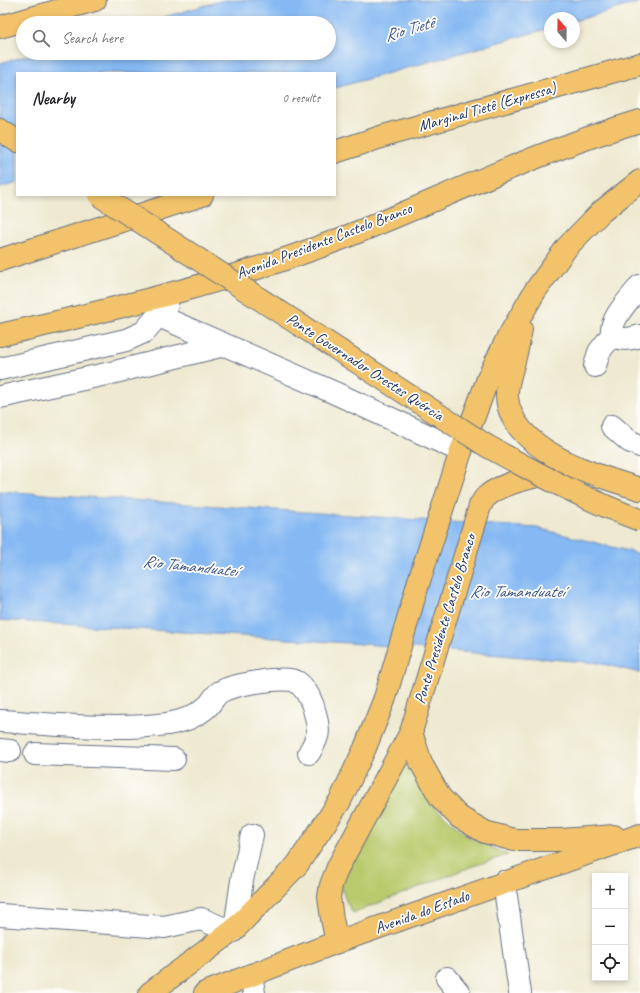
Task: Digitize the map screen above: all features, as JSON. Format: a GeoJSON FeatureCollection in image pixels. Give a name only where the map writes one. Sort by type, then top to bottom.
{"type":"FeatureCollection","features":[{"type":"Feature","properties":{"kind":"highway"},"geometry":{"type":"LineString","coordinates":[[39,16],[95,0]]}},
{"type":"Feature","properties":{"kind":"highway"},"geometry":{"type":"LineString","coordinates":[[0,27],[16,22]]}},
{"type":"Feature","properties":{"kind":"highway","name":"Marginal Tietê (Expressa)"},"geometry":{"type":"LineString","coordinates":[[336,152],[387,135],[640,64]]}},
{"type":"Feature","properties":{"kind":"highway","name":"Avenida Presidente Castelo Branco"},"geometry":{"type":"LineString","coordinates":[[7,332],[108,311],[255,269],[342,238],[518,165],[608,131],[640,121]]}},
{"type":"Feature","properties":{"kind":"highway"},"geometry":{"type":"LineString","coordinates":[[0,130],[16,140]]}},
{"type":"Feature","properties":{"kind":"highway"},"geometry":{"type":"LineString","coordinates":[[150,993],[233,931],[297,865],[340,801],[365,748],[385,698],[418,584],[452,477],[489,376],[506,341],[525,308],[553,265],[582,231],[601,212],[640,181]]}},
{"type":"Feature","properties":{"kind":"highway","name":"Ponte Governador Orestes Quércia"},"geometry":{"type":"LineString","coordinates":[[102,196],[488,446],[548,480],[606,507],[640,520]]}},
{"type":"Feature","properties":{"kind":"highway"},"geometry":{"type":"LineString","coordinates":[[0,260],[199,196]]}},
{"type":"Feature","properties":{"kind":"highway"},"geometry":{"type":"LineString","coordinates":[[525,308],[518,346],[506,389],[510,411],[518,426],[538,446],[579,469],[640,489]]}},
{"type":"Feature","properties":{"kind":"highway","name":"Ponte Presidente Castelo Branco"},"geometry":{"type":"LineString","coordinates":[[414,722],[480,506],[487,496],[508,485],[546,474],[579,469]]}},
{"type":"Feature","properties":{"kind":"highway"},"geometry":{"type":"LineString","coordinates":[[414,722],[421,763],[440,796],[459,816],[485,832],[514,840],[561,840],[640,834]]}},
{"type":"Feature","properties":{"kind":"highway"},"geometry":{"type":"LineString","coordinates":[[337,942],[330,904],[331,885],[338,867],[414,722]]}},
{"type":"Feature","properties":{"kind":"highway","name":"Avenida do Estado"},"geometry":{"type":"LineString","coordinates":[[205,993],[252,984],[337,942],[640,834]]}},
{"type":"Feature","properties":{"kind":"street"},"geometry":{"type":"LineString","coordinates":[[595,366],[599,352],[612,335],[611,329],[613,323],[640,286]]}},
{"type":"Feature","properties":{"kind":"street"},"geometry":{"type":"LineString","coordinates":[[0,369],[126,340],[144,332],[159,316],[177,292]]}},
{"type":"Feature","properties":{"kind":"street"},"geometry":{"type":"LineString","coordinates":[[159,316],[335,393],[461,451]]}},
{"type":"Feature","properties":{"kind":"street"},"geometry":{"type":"LineString","coordinates":[[612,335],[618,338],[627,339],[640,336]]}},
{"type":"Feature","properties":{"kind":"street"},"geometry":{"type":"LineString","coordinates":[[0,397],[111,373],[224,345]]}},
{"type":"Feature","properties":{"kind":"street"},"geometry":{"type":"LineString","coordinates":[[612,426],[629,441],[640,446]]}},
{"type":"Feature","properties":{"kind":"street"},"geometry":{"type":"LineString","coordinates":[[0,721],[107,726],[148,726],[168,724],[186,720],[207,706],[219,693],[231,687],[278,680],[296,682],[305,690],[314,709],[319,726],[318,739],[310,753]]}},
{"type":"Feature","properties":{"kind":"street"},"geometry":{"type":"LineString","coordinates":[[105,757],[107,726]]}},
{"type":"Feature","properties":{"kind":"street"},"geometry":{"type":"LineString","coordinates":[[35,754],[174,759]]}},
{"type":"Feature","properties":{"kind":"street"},"geometry":{"type":"LineString","coordinates":[[0,915],[164,927],[201,919],[233,931],[252,835]]}},
{"type":"Feature","properties":{"kind":"street"},"geometry":{"type":"LineString","coordinates":[[504,882],[520,993]]}},
{"type":"Feature","properties":{"kind":"green space"},"geometry":{"type":"Polygon","coordinates":[[[409,755],[423,791],[432,805],[467,836],[508,855],[473,866],[353,913],[345,898],[341,882],[375,823],[409,755]]]}},
{"type":"Feature","properties":{"kind":"water","name":"Rio Tietê"},"geometry":{"type":"Polygon","coordinates":[[[224,0],[640,0],[640,2],[580,19],[580,12],[544,12],[544,30],[336,88],[336,72],[16,72],[16,182],[0,187],[0,63],[16,59],[16,60],[336,60],[336,16],[168,16],[224,0]]]}},
{"type":"Feature","properties":{"kind":"water","name":"Rio Tamanduateí"},"geometry":{"type":"Polygon","coordinates":[[[0,491],[537,528],[640,554],[640,673],[599,663],[363,644],[0,620],[0,491]]]}}]}
